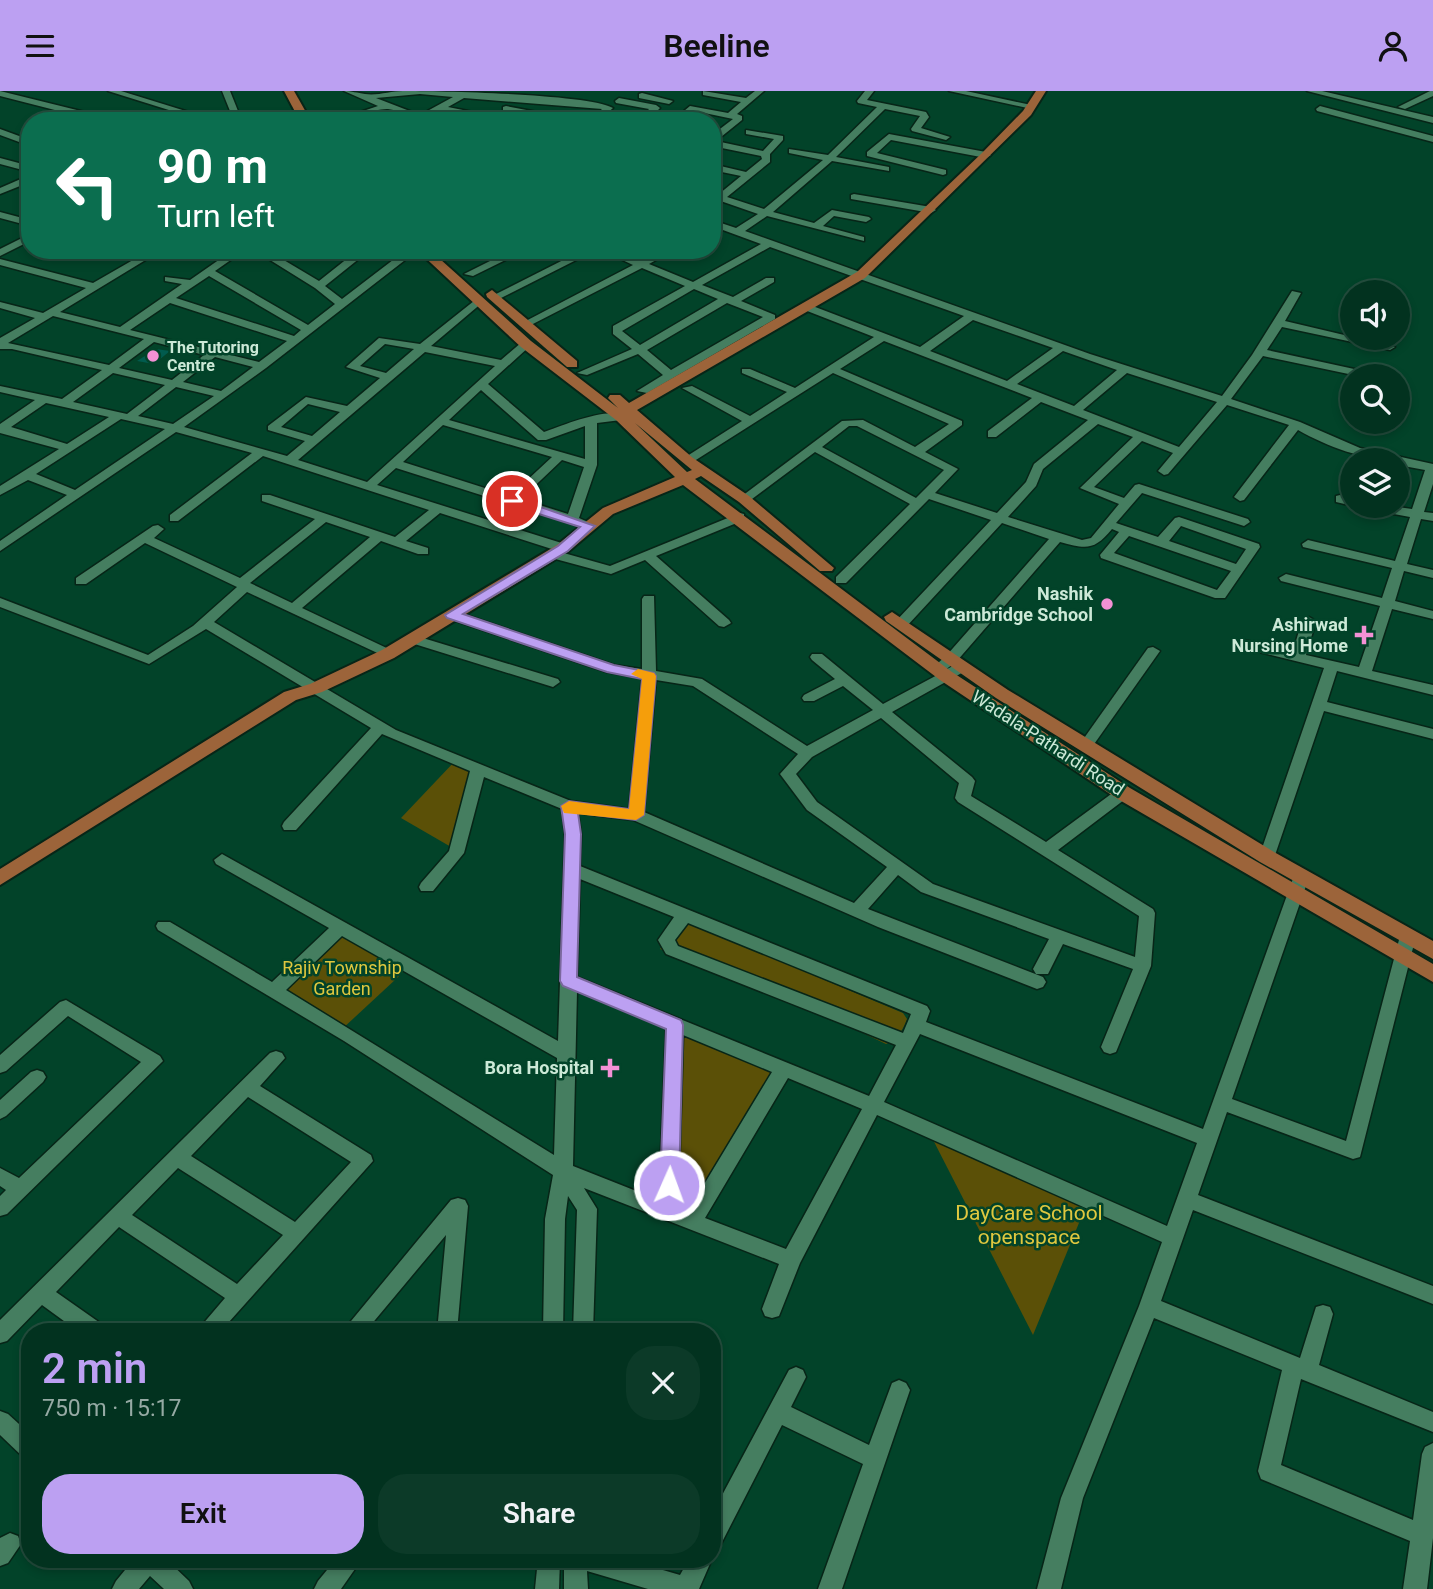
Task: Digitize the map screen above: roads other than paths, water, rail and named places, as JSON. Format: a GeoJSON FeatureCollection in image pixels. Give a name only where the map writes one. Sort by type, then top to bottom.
{"type":"FeatureCollection","features":[{"type":"Feature","properties":{"kind":"main road"},"geometry":{"type":"LineString","coordinates":[[289,91],[302,112]]}},
{"type":"Feature","properties":{"kind":"main road"},"geometry":{"type":"LineString","coordinates":[[298,91],[305,112]]}},
{"type":"Feature","properties":{"kind":"main road"},"geometry":{"type":"LineString","coordinates":[[867,277],[1029,110],[1041,91]]}},
{"type":"Feature","properties":{"kind":"main road"},"geometry":{"type":"LineString","coordinates":[[1029,110],[1045,108]]}},
{"type":"Feature","properties":{"kind":"main road"},"geometry":{"type":"LineString","coordinates":[[628,417],[867,277],[943,212],[948,204],[949,193]]}},
{"type":"Feature","properties":{"kind":"main road"},"geometry":{"type":"LineString","coordinates":[[0,878],[290,696],[316,688],[388,654],[558,551],[608,511],[692,470],[628,417],[526,344],[433,259]]}},
{"type":"Feature","properties":{"kind":"main road"},"geometry":{"type":"LineString","coordinates":[[449,259],[583,373],[628,417]]}},
{"type":"Feature","properties":{"kind":"main road"},"geometry":{"type":"LineString","coordinates":[[628,417],[688,388],[812,309]]}},
{"type":"Feature","properties":{"kind":"main road","name":"Wadala-Pathardi Road"},"geometry":{"type":"LineString","coordinates":[[692,470],[744,499],[841,580],[901,624],[949,667],[1087,744],[1267,857],[1298,886],[1433,974]]}},
{"type":"Feature","properties":{"kind":"main road","name":"Wadala-Pathardi Road"},"geometry":{"type":"LineString","coordinates":[[692,470],[740,517],[1124,793],[1298,886],[1408,936],[1433,951]]}},
{"type":"Feature","properties":{"kind":"main road"},"geometry":{"type":"LineString","coordinates":[[0,893],[299,704],[316,688]]}},
{"type":"Feature","properties":{"kind":"street"},"geometry":{"type":"LineString","coordinates":[[112,91],[183,112]]}},
{"type":"Feature","properties":{"kind":"street"},"geometry":{"type":"LineString","coordinates":[[226,91],[234,112]]}},
{"type":"Feature","properties":{"kind":"street"},"geometry":{"type":"LineString","coordinates":[[355,93],[418,91],[521,98],[560,95],[609,108]]}},
{"type":"Feature","properties":{"kind":"street"},"geometry":{"type":"LineString","coordinates":[[435,112],[461,96],[481,91]]}},
{"type":"Feature","properties":{"kind":"street"},"geometry":{"type":"LineString","coordinates":[[730,116],[760,91]]}},
{"type":"Feature","properties":{"kind":"street"},"geometry":{"type":"LineString","coordinates":[[870,91],[861,101],[925,115],[915,129],[947,137]]}},
{"type":"Feature","properties":{"kind":"street"},"geometry":{"type":"LineString","coordinates":[[954,91],[1029,110]]}},
{"type":"Feature","properties":{"kind":"street"},"geometry":{"type":"LineString","coordinates":[[1311,91],[1430,119]]}},
{"type":"Feature","properties":{"kind":"street"},"geometry":{"type":"LineString","coordinates":[[1354,101],[1371,91]]}},
{"type":"Feature","properties":{"kind":"street"},"geometry":{"type":"LineString","coordinates":[[0,93],[65,112]]}},
{"type":"Feature","properties":{"kind":"street"},"geometry":{"type":"LineString","coordinates":[[355,93],[402,112]]}},
{"type":"Feature","properties":{"kind":"street"},"geometry":{"type":"LineString","coordinates":[[706,93],[748,101]]}},
{"type":"Feature","properties":{"kind":"street"},"geometry":{"type":"LineString","coordinates":[[1402,107],[1433,93]]}},
{"type":"Feature","properties":{"kind":"street"},"geometry":{"type":"LineString","coordinates":[[604,112],[629,94],[712,112]]}},
{"type":"Feature","properties":{"kind":"street"},"geometry":{"type":"LineString","coordinates":[[542,112],[560,95]]}},
{"type":"Feature","properties":{"kind":"street"},"geometry":{"type":"LineString","coordinates":[[502,112],[521,98]]}},
{"type":"Feature","properties":{"kind":"street"},"geometry":{"type":"LineString","coordinates":[[619,101],[656,108],[652,112]]}},
{"type":"Feature","properties":{"kind":"street"},"geometry":{"type":"LineString","coordinates":[[366,112],[386,106]]}},
{"type":"Feature","properties":{"kind":"street"},"geometry":{"type":"LineString","coordinates":[[737,232],[766,213],[830,158],[883,106]]}},
{"type":"Feature","properties":{"kind":"street"},"geometry":{"type":"LineString","coordinates":[[440,108],[459,112]]}},
{"type":"Feature","properties":{"kind":"street"},"geometry":{"type":"LineString","coordinates":[[688,112],[693,108]]}},
{"type":"Feature","properties":{"kind":"street"},"geometry":{"type":"LineString","coordinates":[[506,109],[526,112]]}},
{"type":"Feature","properties":{"kind":"street"},"geometry":{"type":"LineString","coordinates":[[1320,109],[1433,139]]}},
{"type":"Feature","properties":{"kind":"street"},"geometry":{"type":"LineString","coordinates":[[721,114],[739,118],[721,133]]}},
{"type":"Feature","properties":{"kind":"street"},"geometry":{"type":"LineString","coordinates":[[1404,132],[1430,119]]}},
{"type":"Feature","properties":{"kind":"street"},"geometry":{"type":"LineString","coordinates":[[0,132],[21,140]]}},
{"type":"Feature","properties":{"kind":"street"},"geometry":{"type":"LineString","coordinates":[[749,132],[780,138],[765,154]]}},
{"type":"Feature","properties":{"kind":"street"},"geometry":{"type":"LineString","coordinates":[[943,171],[926,160],[912,141],[889,137],[870,155],[891,160],[926,160],[986,155]]}},
{"type":"Feature","properties":{"kind":"street"},"geometry":{"type":"LineString","coordinates":[[891,160],[912,141]]}},
{"type":"Feature","properties":{"kind":"street"},"geometry":{"type":"LineString","coordinates":[[721,143],[765,154]]}},
{"type":"Feature","properties":{"kind":"street"},"geometry":{"type":"LineString","coordinates":[[792,151],[830,158],[926,160]]}},
{"type":"Feature","properties":{"kind":"street"},"geometry":{"type":"LineString","coordinates":[[721,194],[767,160],[765,154]]}},
{"type":"Feature","properties":{"kind":"street"},"geometry":{"type":"LineString","coordinates":[[0,161],[21,167]]}},
{"type":"Feature","properties":{"kind":"street"},"geometry":{"type":"LineString","coordinates":[[721,169],[748,175]]}},
{"type":"Feature","properties":{"kind":"street"},"geometry":{"type":"LineString","coordinates":[[0,191],[21,184]]}},
{"type":"Feature","properties":{"kind":"street"},"geometry":{"type":"LineString","coordinates":[[865,187],[849,200],[931,210]]}},
{"type":"Feature","properties":{"kind":"street"},"geometry":{"type":"LineString","coordinates":[[721,199],[860,239]]}},
{"type":"Feature","properties":{"kind":"street"},"geometry":{"type":"LineString","coordinates":[[815,227],[832,213],[866,219]]}},
{"type":"Feature","properties":{"kind":"street"},"geometry":{"type":"LineString","coordinates":[[0,215],[21,221]]}},
{"type":"Feature","properties":{"kind":"street"},"geometry":{"type":"LineString","coordinates":[[721,228],[1125,369],[1296,423],[1320,437],[1348,448]]}},
{"type":"Feature","properties":{"kind":"street"},"geometry":{"type":"LineString","coordinates":[[0,254],[21,242]]}},
{"type":"Feature","properties":{"kind":"street"},"geometry":{"type":"LineString","coordinates":[[671,375],[639,350],[617,328],[770,243]]}},
{"type":"Feature","properties":{"kind":"street"},"geometry":{"type":"LineString","coordinates":[[121,331],[227,259]]}},
{"type":"Feature","properties":{"kind":"street"},"geometry":{"type":"LineString","coordinates":[[274,259],[319,286],[343,305]]}},
{"type":"Feature","properties":{"kind":"street"},"geometry":{"type":"LineString","coordinates":[[319,286],[355,259]]}},
{"type":"Feature","properties":{"kind":"street"},"geometry":{"type":"LineString","coordinates":[[0,547],[223,395],[402,259]]}},
{"type":"Feature","properties":{"kind":"street"},"geometry":{"type":"LineString","coordinates":[[469,274],[502,259]]}},
{"type":"Feature","properties":{"kind":"street"},"geometry":{"type":"LineString","coordinates":[[495,297],[573,259]]}},
{"type":"Feature","properties":{"kind":"street"},"geometry":{"type":"LineString","coordinates":[[629,259],[771,317],[643,391]]}},
{"type":"Feature","properties":{"kind":"street"},"geometry":{"type":"LineString","coordinates":[[525,324],[652,259]]}},
{"type":"Feature","properties":{"kind":"street"},"geometry":{"type":"LineString","coordinates":[[0,344],[142,260]]}},
{"type":"Feature","properties":{"kind":"street"},"geometry":{"type":"LineString","coordinates":[[0,262],[95,287]]}},
{"type":"Feature","properties":{"kind":"street"},"geometry":{"type":"LineString","coordinates":[[209,272],[309,331]]}},
{"type":"Feature","properties":{"kind":"street"},"geometry":{"type":"LineString","coordinates":[[169,279],[192,283]]}},
{"type":"Feature","properties":{"kind":"street"},"geometry":{"type":"LineString","coordinates":[[583,373],[639,350],[770,280]]}},
{"type":"Feature","properties":{"kind":"street"},"geometry":{"type":"LineString","coordinates":[[1164,471],[1226,402],[1262,352],[1296,293]]}},
{"type":"Feature","properties":{"kind":"street"},"geometry":{"type":"LineString","coordinates":[[169,299],[296,340]]}},
{"type":"Feature","properties":{"kind":"street"},"geometry":{"type":"LineString","coordinates":[[289,461],[479,300]]}},
{"type":"Feature","properties":{"kind":"street"},"geometry":{"type":"LineString","coordinates":[[0,305],[121,331],[262,366]]}},
{"type":"Feature","properties":{"kind":"street"},"geometry":{"type":"LineString","coordinates":[[812,309],[1181,452]]}},
{"type":"Feature","properties":{"kind":"street"},"geometry":{"type":"LineString","coordinates":[[921,352],[973,315]]}},
{"type":"Feature","properties":{"kind":"street"},"geometry":{"type":"LineString","coordinates":[[1280,323],[1340,336]]}},
{"type":"Feature","properties":{"kind":"street"},"geometry":{"type":"LineString","coordinates":[[692,470],[751,421],[882,337]]}},
{"type":"Feature","properties":{"kind":"street"},"geometry":{"type":"LineString","coordinates":[[63,404],[151,339]]}},
{"type":"Feature","properties":{"kind":"street"},"geometry":{"type":"LineString","coordinates":[[387,377],[352,367],[383,340],[503,364]]}},
{"type":"Feature","properties":{"kind":"street"},"geometry":{"type":"LineString","coordinates":[[0,344],[223,395]]}},
{"type":"Feature","properties":{"kind":"street"},"geometry":{"type":"LineString","coordinates":[[369,485],[526,344]]}},
{"type":"Feature","properties":{"kind":"street"},"geometry":{"type":"LineString","coordinates":[[1007,386],[1062,347]]}},
{"type":"Feature","properties":{"kind":"street"},"geometry":{"type":"LineString","coordinates":[[1262,352],[1340,369]]}},
{"type":"Feature","properties":{"kind":"street"},"geometry":{"type":"LineString","coordinates":[[1,492],[69,448],[124,417],[211,355]]}},
{"type":"Feature","properties":{"kind":"street"},"geometry":{"type":"LineString","coordinates":[[1074,412],[1125,369]]}},
{"type":"Feature","properties":{"kind":"street"},"geometry":{"type":"LineString","coordinates":[[834,370],[958,423],[916,452]]}},
{"type":"Feature","properties":{"kind":"street"},"geometry":{"type":"LineString","coordinates":[[746,371],[796,392]]}},
{"type":"Feature","properties":{"kind":"street"},"geometry":{"type":"LineString","coordinates":[[481,384],[542,437]]}},
{"type":"Feature","properties":{"kind":"street"},"geometry":{"type":"LineString","coordinates":[[688,388],[751,421]]}},
{"type":"Feature","properties":{"kind":"street"},"geometry":{"type":"LineString","coordinates":[[0,389],[175,428],[261,452],[439,508],[611,570],[740,517]]}},
{"type":"Feature","properties":{"kind":"street"},"geometry":{"type":"LineString","coordinates":[[992,434],[1039,398]]}},
{"type":"Feature","properties":{"kind":"street"},"geometry":{"type":"LineString","coordinates":[[1,429],[44,399]]}},
{"type":"Feature","properties":{"kind":"street"},"geometry":{"type":"LineString","coordinates":[[313,440],[272,428],[306,400],[348,410]]}},
{"type":"Feature","properties":{"kind":"street"},"geometry":{"type":"LineString","coordinates":[[524,444],[591,420],[628,417]]}},
{"type":"Feature","properties":{"kind":"street"},"geometry":{"type":"LineString","coordinates":[[572,520],[591,465],[591,420]]}},
{"type":"Feature","properties":{"kind":"street"},"geometry":{"type":"LineString","coordinates":[[440,421],[591,465]]}},
{"type":"Feature","properties":{"kind":"street"},"geometry":{"type":"LineString","coordinates":[[744,499],[852,421],[859,422],[952,469],[924,500],[841,580]]}},
{"type":"Feature","properties":{"kind":"street"},"geometry":{"type":"LineString","coordinates":[[901,624],[1032,483],[1038,467],[1096,421]]}},
{"type":"Feature","properties":{"kind":"street"},"geometry":{"type":"LineString","coordinates":[[1240,497],[1296,423]]}},
{"type":"Feature","properties":{"kind":"street"},"geometry":{"type":"LineString","coordinates":[[1,429],[69,448]]}},
{"type":"Feature","properties":{"kind":"street"},"geometry":{"type":"LineString","coordinates":[[1127,503],[1086,488],[1140,437]]}},
{"type":"Feature","properties":{"kind":"street"},"geometry":{"type":"LineString","coordinates":[[814,447],[924,500],[1000,517],[1082,544],[1095,541],[1139,488],[1244,522]]}},
{"type":"Feature","properties":{"kind":"street"},"geometry":{"type":"LineString","coordinates":[[173,518],[261,452]]}},
{"type":"Feature","properties":{"kind":"street"},"geometry":{"type":"LineString","coordinates":[[512,501],[561,455]]}},
{"type":"Feature","properties":{"kind":"street"},"geometry":{"type":"LineString","coordinates":[[393,463],[589,526]]}},
{"type":"Feature","properties":{"kind":"street"},"geometry":{"type":"LineString","coordinates":[[1364,673],[1432,468],[1410,464]]}},
{"type":"Feature","properties":{"kind":"street"},"geometry":{"type":"LineString","coordinates":[[27,475],[77,495]]}},
{"type":"Feature","properties":{"kind":"street"},"geometry":{"type":"LineString","coordinates":[[266,498],[424,551]]}},
{"type":"Feature","properties":{"kind":"street"},"geometry":{"type":"LineString","coordinates":[[397,542],[439,508]]}},
{"type":"Feature","properties":{"kind":"street"},"geometry":{"type":"LineString","coordinates":[[1410,513],[1433,517]]}},
{"type":"Feature","properties":{"kind":"street"},"geometry":{"type":"LineString","coordinates":[[0,602],[149,660],[205,623],[243,585],[325,517]]}},
{"type":"Feature","properties":{"kind":"street"},"geometry":{"type":"LineString","coordinates":[[1127,530],[1106,555],[1220,595],[1254,547],[1179,521],[1161,542]]}},
{"type":"Feature","properties":{"kind":"street"},"geometry":{"type":"LineString","coordinates":[[1108,524],[1238,569]]}},
{"type":"Feature","properties":{"kind":"street"},"geometry":{"type":"LineString","coordinates":[[81,581],[158,529]]}},
{"type":"Feature","properties":{"kind":"street"},"geometry":{"type":"LineString","coordinates":[[293,609],[379,536]]}},
{"type":"Feature","properties":{"kind":"street"},"geometry":{"type":"LineString","coordinates":[[1057,537],[949,667],[881,712],[807,753],[788,774],[812,806],[927,888],[1143,966]]}},
{"type":"Feature","properties":{"kind":"street"},"geometry":{"type":"LineString","coordinates":[[144,538],[388,654]]}},
{"type":"Feature","properties":{"kind":"street"},"geometry":{"type":"LineString","coordinates":[[1308,544],[1433,574]]}},
{"type":"Feature","properties":{"kind":"street"},"geometry":{"type":"LineString","coordinates":[[647,555],[724,623]]}},
{"type":"Feature","properties":{"kind":"street"},"geometry":{"type":"LineString","coordinates":[[1286,578],[1433,615]]}},
{"type":"Feature","properties":{"kind":"street"},"geometry":{"type":"LineString","coordinates":[[636,815],[649,676],[649,599]]}},
{"type":"Feature","properties":{"kind":"street"},"geometry":{"type":"LineString","coordinates":[[452,615],[612,669],[697,682],[807,753]]}},
{"type":"Feature","properties":{"kind":"street"},"geometry":{"type":"LineString","coordinates":[[1298,657],[1309,621]]}},
{"type":"Feature","properties":{"kind":"street"},"geometry":{"type":"LineString","coordinates":[[205,623],[380,727],[569,806],[636,815],[960,954],[1040,975],[1059,936]]}},
{"type":"Feature","properties":{"kind":"street"},"geometry":{"type":"LineString","coordinates":[[413,639],[553,683]]}},
{"type":"Feature","properties":{"kind":"street"},"geometry":{"type":"LineString","coordinates":[[1244,644],[1433,690]]}},
{"type":"Feature","properties":{"kind":"street"},"geometry":{"type":"LineString","coordinates":[[1087,744],[1153,651]]}},
{"type":"Feature","properties":{"kind":"street"},"geometry":{"type":"LineString","coordinates":[[817,657],[967,781],[963,798],[1147,913],[1143,966],[1110,1047]]}},
{"type":"Feature","properties":{"kind":"street"},"geometry":{"type":"LineString","coordinates":[[1267,857],[1332,665]]}},
{"type":"Feature","properties":{"kind":"street"},"geometry":{"type":"LineString","coordinates":[[809,698],[844,680]]}},
{"type":"Feature","properties":{"kind":"street"},"geometry":{"type":"LineString","coordinates":[[1319,705],[1433,734]]}},
{"type":"Feature","properties":{"kind":"street"},"geometry":{"type":"LineString","coordinates":[[290,826],[380,727]]}},
{"type":"Feature","properties":{"kind":"street"},"geometry":{"type":"LineString","coordinates":[[428,887],[456,853],[478,769]]}},
{"type":"Feature","properties":{"kind":"street"},"geometry":{"type":"LineString","coordinates":[[1047,850],[1124,793]]}},
{"type":"Feature","properties":{"kind":"street"},"geometry":{"type":"LineString","coordinates":[[553,1323],[555,1219],[563,1171],[569,981],[573,834],[569,806]]}},
{"type":"Feature","properties":{"kind":"street"},"geometry":{"type":"LineString","coordinates":[[222,860],[566,1054]]}},
{"type":"Feature","properties":{"kind":"street"},"geometry":{"type":"LineString","coordinates":[[857,911],[897,867]]}},
{"type":"Feature","properties":{"kind":"street"},"geometry":{"type":"LineString","coordinates":[[572,869],[921,1011],[875,1106],[791,1260],[772,1309]]}},
{"type":"Feature","properties":{"kind":"street"},"geometry":{"type":"LineString","coordinates":[[1049,1589],[1072,1499],[1149,1306],[1298,886]]}},
{"type":"Feature","properties":{"kind":"street"},"geometry":{"type":"LineString","coordinates":[[685,915],[667,940],[672,950],[1208,1139]]}},
{"type":"Feature","properties":{"kind":"street"},"geometry":{"type":"LineString","coordinates":[[164,926],[274,991],[563,1171],[791,1260]]}},
{"type":"Feature","properties":{"kind":"street"},"geometry":{"type":"LineString","coordinates":[[274,991],[341,927]]}},
{"type":"Feature","properties":{"kind":"street"},"geometry":{"type":"LineString","coordinates":[[1222,1103],[1353,1151],[1408,936]]}},
{"type":"Feature","properties":{"kind":"street"},"geometry":{"type":"LineString","coordinates":[[569,981],[875,1106],[1173,1238]]}},
{"type":"Feature","properties":{"kind":"street"},"geometry":{"type":"LineString","coordinates":[[0,1066],[69,1008],[154,1062],[0,1208]]}},
{"type":"Feature","properties":{"kind":"street"},"geometry":{"type":"LineString","coordinates":[[668,1211],[675,1025]]}},
{"type":"Feature","properties":{"kind":"street"},"geometry":{"type":"LineString","coordinates":[[0,1334],[276,1058]]}},
{"type":"Feature","properties":{"kind":"street"},"geometry":{"type":"LineString","coordinates":[[692,1221],[783,1070]]}},
{"type":"Feature","properties":{"kind":"street"},"geometry":{"type":"LineString","coordinates":[[0,1111],[37,1077]]}},
{"type":"Feature","properties":{"kind":"street"},"geometry":{"type":"LineString","coordinates":[[214,1323],[364,1161],[247,1087]]}},
{"type":"Feature","properties":{"kind":"street"},"geometry":{"type":"LineString","coordinates":[[177,1157],[297,1234]]}},
{"type":"Feature","properties":{"kind":"street"},"geometry":{"type":"LineString","coordinates":[[563,1171],[587,1209],[583,1323]]}},
{"type":"Feature","properties":{"kind":"street"},"geometry":{"type":"LineString","coordinates":[[0,1176],[20,1189]]}},
{"type":"Feature","properties":{"kind":"street"},"geometry":{"type":"LineString","coordinates":[[1187,1199],[1433,1295]]}},
{"type":"Feature","properties":{"kind":"street"},"geometry":{"type":"LineString","coordinates":[[360,1323],[458,1206],[448,1323]]}},
{"type":"Feature","properties":{"kind":"street"},"geometry":{"type":"LineString","coordinates":[[118,1216],[239,1296]]}},
{"type":"Feature","properties":{"kind":"street"},"geometry":{"type":"LineString","coordinates":[[41,1293],[83,1323]]}},
{"type":"Feature","properties":{"kind":"street"},"geometry":{"type":"LineString","coordinates":[[1149,1306],[1433,1422]]}},
{"type":"Feature","properties":{"kind":"street"},"geometry":{"type":"LineString","coordinates":[[1323,1314],[1301,1368],[1269,1471],[1422,1535]]}},
{"type":"Feature","properties":{"kind":"street"},"geometry":{"type":"LineString","coordinates":[[721,1521],[796,1377]]}},
{"type":"Feature","properties":{"kind":"street"},"geometry":{"type":"LineString","coordinates":[[830,1589],[899,1390]]}},
{"type":"Feature","properties":{"kind":"street"},"geometry":{"type":"LineString","coordinates":[[779,1412],[874,1458]]}},
{"type":"Feature","properties":{"kind":"street"},"geometry":{"type":"LineString","coordinates":[[0,1421],[21,1441]]}},
{"type":"Feature","properties":{"kind":"street"},"geometry":{"type":"LineString","coordinates":[[1415,1589],[1433,1454]]}},
{"type":"Feature","properties":{"kind":"street"},"geometry":{"type":"LineString","coordinates":[[124,1589],[142,1568]]}},
{"type":"Feature","properties":{"kind":"street"},"geometry":{"type":"LineString","coordinates":[[159,1568],[181,1589]]}},
{"type":"Feature","properties":{"kind":"street"},"geometry":{"type":"LineString","coordinates":[[326,1589],[344,1568]]}},
{"type":"Feature","properties":{"kind":"street"},"geometry":{"type":"LineString","coordinates":[[547,1589],[548,1568]]}},
{"type":"Feature","properties":{"kind":"street"},"geometry":{"type":"LineString","coordinates":[[575,1568],[576,1589]]}},
{"type":"Feature","properties":{"kind":"street"},"geometry":{"type":"LineString","coordinates":[[616,1568],[686,1589],[696,1568]]}},
{"type":"Feature","properties":{"kind":"place","name":"The Tutoring Centre"},"geometry":{"type":"Point","coordinates":[153,356]}},
{"type":"Feature","properties":{"kind":"place","name":"Nashik Cambridge School"},"geometry":{"type":"Point","coordinates":[1107,604]}},
{"type":"Feature","properties":{"kind":"place","name":"Ashirwad Nursing Home"},"geometry":{"type":"Point","coordinates":[1364,635]}},
{"type":"Feature","properties":{"kind":"place","name":"Bora Hospital"},"geometry":{"type":"Point","coordinates":[610,1068]}},
{"type":"Feature","properties":{"kind":"park label","name":"Rajiv Township Garden"},"geometry":{"type":"Point","coordinates":[342,978]}},
{"type":"Feature","properties":{"kind":"park label","name":"DayCare School openspace"},"geometry":{"type":"Point","coordinates":[1029,1225]}}]}
